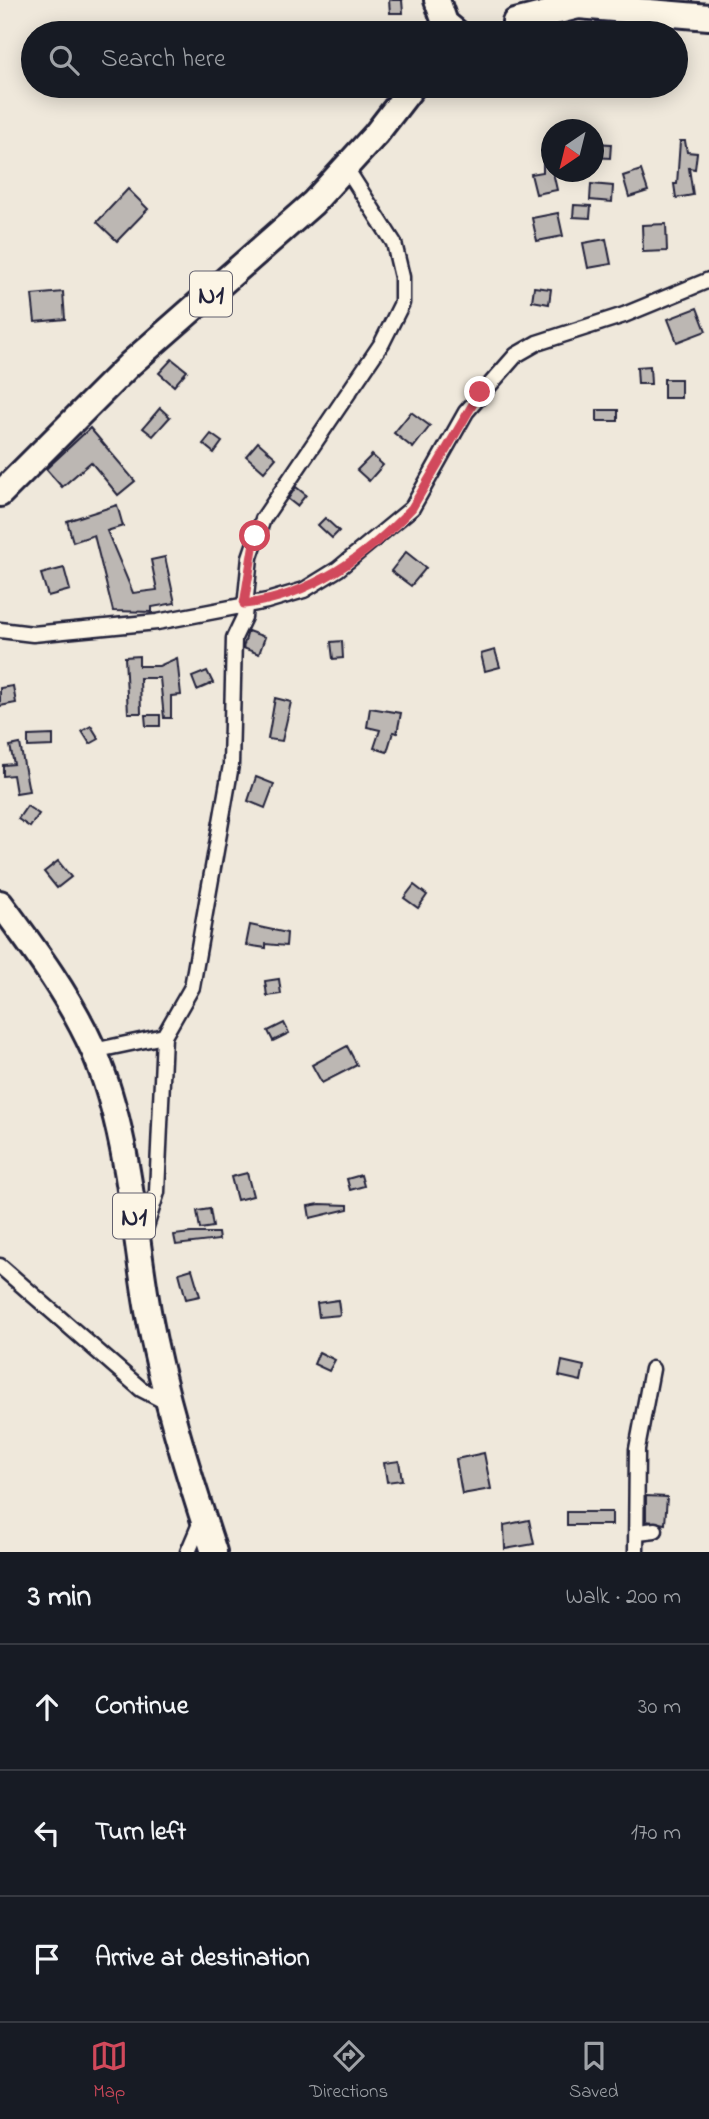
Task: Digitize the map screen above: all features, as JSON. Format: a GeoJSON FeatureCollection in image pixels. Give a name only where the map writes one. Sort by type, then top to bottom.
{"type":"FeatureCollection","features":[{"type":"Feature","properties":{"kind":"highway"},"geometry":{"type":"LineString","coordinates":[[513,19],[567,3],[709,17]]}},
{"type":"Feature","properties":{"kind":"highway","name":"N1"},"geometry":{"type":"LineString","coordinates":[[0,494],[130,364],[249,261],[346,168],[403,98]]}},
{"type":"Feature","properties":{"kind":"highway","name":"N1"},"geometry":{"type":"LineString","coordinates":[[0,903],[69,1001],[108,1090],[120,1139],[168,1403],[214,1552]]}},
{"type":"Feature","properties":{"kind":"street"},"geometry":{"type":"LineString","coordinates":[[138,1249],[157,1192],[164,1036],[192,987],[231,765],[234,720],[233,646],[244,617],[250,557],[258,528],[382,344],[402,303],[402,277],[394,243],[346,168]]}},
{"type":"Feature","properties":{"kind":"street"},"geometry":{"type":"LineString","coordinates":[[0,630],[33,634],[157,622],[304,590],[322,581],[398,522],[426,485],[466,412],[516,355],[537,343],[624,315],[709,280]]}},
{"type":"Feature","properties":{"kind":"street"},"geometry":{"type":"LineString","coordinates":[[93,1051],[164,1036]]}},
{"type":"Feature","properties":{"kind":"street"},"geometry":{"type":"LineString","coordinates":[[0,1266],[141,1389],[168,1403]]}},
{"type":"Feature","properties":{"kind":"street"},"geometry":{"type":"LineString","coordinates":[[636,1552],[637,1450],[652,1369]]}},
{"type":"Feature","properties":{"kind":"street"},"geometry":{"type":"LineString","coordinates":[[188,1552],[203,1518]]}},
{"type":"Feature","properties":{"kind":"street"},"geometry":{"type":"LineString","coordinates":[[638,1532],[655,1530]]}},
{"type":"Feature","properties":{"kind":"building"},"geometry":{"type":"Polygon","coordinates":[[[389,0],[402,0],[403,13],[390,13],[389,0]]]}},
{"type":"Feature","properties":{"kind":"building"},"geometry":{"type":"Polygon","coordinates":[[[680,141],[685,141],[687,152],[697,153],[695,169],[689,168],[693,195],[676,198],[674,184],[677,184],[680,141]]]}},
{"type":"Feature","properties":{"kind":"building"},"geometry":{"type":"Polygon","coordinates":[[[604,144],[611,144],[610,158],[604,158],[604,144]]]}},
{"type":"Feature","properties":{"kind":"building"},"geometry":{"type":"Polygon","coordinates":[[[641,170],[648,191],[629,197],[623,176],[641,170]]]}},
{"type":"Feature","properties":{"kind":"building"},"geometry":{"type":"Polygon","coordinates":[[[541,172],[541,182],[555,182],[557,190],[536,194],[531,174],[541,172]]]}},
{"type":"Feature","properties":{"kind":"building"},"geometry":{"type":"Polygon","coordinates":[[[591,184],[613,186],[612,202],[590,200],[591,184]]]}},
{"type":"Feature","properties":{"kind":"building"},"geometry":{"type":"Polygon","coordinates":[[[128,189],[148,209],[117,241],[97,222],[128,189]]]}},
{"type":"Feature","properties":{"kind":"building"},"geometry":{"type":"Polygon","coordinates":[[[574,205],[591,206],[590,218],[573,217],[574,205]]]}},
{"type":"Feature","properties":{"kind":"building"},"geometry":{"type":"Polygon","coordinates":[[[558,213],[563,236],[537,241],[532,218],[558,213]]]}},
{"type":"Feature","properties":{"kind":"building"},"geometry":{"type":"Polygon","coordinates":[[[666,224],[667,251],[643,252],[642,225],[666,224]]]}},
{"type":"Feature","properties":{"kind":"building"},"geometry":{"type":"Polygon","coordinates":[[[606,239],[611,264],[588,268],[583,243],[606,239]]]}},
{"type":"Feature","properties":{"kind":"building"},"geometry":{"type":"Polygon","coordinates":[[[534,287],[551,289],[549,304],[532,301],[534,287]]]}},
{"type":"Feature","properties":{"kind":"building"},"geometry":{"type":"Polygon","coordinates":[[[63,292],[65,319],[35,322],[32,295],[63,292]]]}},
{"type":"Feature","properties":{"kind":"building"},"geometry":{"type":"Polygon","coordinates":[[[697,308],[706,331],[677,342],[668,319],[697,308]]]}},
{"type":"Feature","properties":{"kind":"building"},"geometry":{"type":"Polygon","coordinates":[[[172,359],[187,371],[174,386],[159,373],[172,359]]]}},
{"type":"Feature","properties":{"kind":"building"},"geometry":{"type":"Polygon","coordinates":[[[650,366],[651,384],[638,384],[637,367],[650,366]]]}},
{"type":"Feature","properties":{"kind":"building"},"geometry":{"type":"Polygon","coordinates":[[[664,379],[681,379],[681,398],[664,398],[664,379]]]}},
{"type":"Feature","properties":{"kind":"building"},"geometry":{"type":"Polygon","coordinates":[[[160,408],[170,417],[153,436],[143,428],[160,408]]]}},
{"type":"Feature","properties":{"kind":"building"},"geometry":{"type":"Polygon","coordinates":[[[597,410],[618,410],[618,421],[597,421],[597,410]]]}},
{"type":"Feature","properties":{"kind":"building"},"geometry":{"type":"Polygon","coordinates":[[[411,412],[430,426],[413,448],[394,433],[411,412]]]}},
{"type":"Feature","properties":{"kind":"building"},"geometry":{"type":"Polygon","coordinates":[[[90,428],[135,481],[118,495],[91,462],[62,487],[46,469],[90,428]]]}},
{"type":"Feature","properties":{"kind":"building"},"geometry":{"type":"Polygon","coordinates":[[[211,434],[222,442],[214,453],[203,444],[211,434]]]}},
{"type":"Feature","properties":{"kind":"building"},"geometry":{"type":"Polygon","coordinates":[[[258,442],[276,458],[264,472],[246,456],[258,442]]]}},
{"type":"Feature","properties":{"kind":"building"},"geometry":{"type":"Polygon","coordinates":[[[372,455],[383,465],[369,481],[357,470],[372,455]]]}},
{"type":"Feature","properties":{"kind":"building"},"geometry":{"type":"Polygon","coordinates":[[[296,487],[306,495],[297,506],[288,499],[296,487]]]}},
{"type":"Feature","properties":{"kind":"building"},"geometry":{"type":"Polygon","coordinates":[[[117,505],[123,526],[107,531],[133,593],[157,590],[151,560],[165,557],[175,603],[152,607],[152,612],[113,611],[94,535],[73,542],[67,521],[117,505]]]}},
{"type":"Feature","properties":{"kind":"building"},"geometry":{"type":"Polygon","coordinates":[[[325,518],[339,531],[332,538],[318,525],[325,518]]]}},
{"type":"Feature","properties":{"kind":"building"},"geometry":{"type":"Polygon","coordinates":[[[406,552],[426,568],[411,586],[391,571],[406,552]]]}},
{"type":"Feature","properties":{"kind":"building"},"geometry":{"type":"Polygon","coordinates":[[[64,568],[70,590],[48,596],[41,574],[64,568]]]}},
{"type":"Feature","properties":{"kind":"building"},"geometry":{"type":"Polygon","coordinates":[[[248,631],[265,637],[259,654],[243,648],[248,631]]]}},
{"type":"Feature","properties":{"kind":"building"},"geometry":{"type":"Polygon","coordinates":[[[342,641],[343,658],[333,659],[331,642],[342,641]]]}},
{"type":"Feature","properties":{"kind":"building"},"geometry":{"type":"Polygon","coordinates":[[[495,650],[500,667],[485,671],[481,654],[495,650]]]}},
{"type":"Feature","properties":{"kind":"building"},"geometry":{"type":"Polygon","coordinates":[[[139,656],[139,666],[159,666],[177,658],[181,695],[171,696],[171,718],[164,718],[160,678],[140,678],[141,713],[128,713],[125,657],[139,656]]]}},
{"type":"Feature","properties":{"kind":"building"},"geometry":{"type":"Polygon","coordinates":[[[207,671],[213,683],[197,690],[192,677],[207,671]]]}},
{"type":"Feature","properties":{"kind":"building"},"geometry":{"type":"Polygon","coordinates":[[[13,686],[16,703],[0,706],[0,688],[13,686]]]}},
{"type":"Feature","properties":{"kind":"building"},"geometry":{"type":"Polygon","coordinates":[[[275,698],[291,702],[282,741],[268,739],[275,698]]]}},
{"type":"Feature","properties":{"kind":"building"},"geometry":{"type":"Polygon","coordinates":[[[370,708],[401,713],[397,733],[393,732],[387,752],[374,748],[380,730],[367,727],[370,708]]]}},
{"type":"Feature","properties":{"kind":"building"},"geometry":{"type":"Polygon","coordinates":[[[145,715],[160,715],[160,726],[146,726],[145,715]]]}},
{"type":"Feature","properties":{"kind":"building"},"geometry":{"type":"Polygon","coordinates":[[[91,726],[99,739],[90,744],[82,731],[91,726]]]}},
{"type":"Feature","properties":{"kind":"building"},"geometry":{"type":"Polygon","coordinates":[[[53,735],[53,746],[28,747],[28,736],[53,735]]]}},
{"type":"Feature","properties":{"kind":"building"},"geometry":{"type":"Polygon","coordinates":[[[20,744],[29,791],[16,793],[13,775],[3,776],[3,765],[14,764],[10,746],[20,744]]]}},
{"type":"Feature","properties":{"kind":"building"},"geometry":{"type":"Polygon","coordinates":[[[256,777],[274,784],[265,808],[248,801],[256,777]]]}},
{"type":"Feature","properties":{"kind":"building"},"geometry":{"type":"Polygon","coordinates":[[[27,806],[39,814],[30,827],[18,819],[27,806]]]}},
{"type":"Feature","properties":{"kind":"building"},"geometry":{"type":"Polygon","coordinates":[[[58,861],[71,877],[57,888],[44,872],[58,861]]]}},
{"type":"Feature","properties":{"kind":"building"},"geometry":{"type":"Polygon","coordinates":[[[414,885],[427,895],[418,908],[404,898],[414,885]]]}},
{"type":"Feature","properties":{"kind":"building"},"geometry":{"type":"Polygon","coordinates":[[[250,925],[287,933],[286,946],[266,944],[266,948],[246,945],[250,925]]]}},
{"type":"Feature","properties":{"kind":"building"},"geometry":{"type":"Polygon","coordinates":[[[279,979],[281,994],[267,996],[265,981],[279,979]]]}},
{"type":"Feature","properties":{"kind":"building"},"geometry":{"type":"Polygon","coordinates":[[[284,1023],[289,1033],[273,1041],[268,1031],[284,1023]]]}},
{"type":"Feature","properties":{"kind":"building"},"geometry":{"type":"Polygon","coordinates":[[[347,1046],[357,1065],[322,1083],[312,1065],[347,1046]]]}},
{"type":"Feature","properties":{"kind":"building"},"geometry":{"type":"Polygon","coordinates":[[[247,1173],[253,1196],[237,1200],[231,1177],[247,1173]]]}},
{"type":"Feature","properties":{"kind":"building"},"geometry":{"type":"Polygon","coordinates":[[[361,1175],[364,1186],[350,1190],[347,1179],[361,1175]]]}},
{"type":"Feature","properties":{"kind":"building"},"geometry":{"type":"Polygon","coordinates":[[[348,1205],[348,1209],[310,1218],[308,1206],[348,1205]]]}},
{"type":"Feature","properties":{"kind":"building"},"geometry":{"type":"Polygon","coordinates":[[[210,1209],[213,1227],[200,1229],[197,1211],[210,1209]]]}},
{"type":"Feature","properties":{"kind":"building"},"geometry":{"type":"Polygon","coordinates":[[[218,1233],[219,1240],[176,1245],[174,1235],[218,1233]]]}},
{"type":"Feature","properties":{"kind":"building"},"geometry":{"type":"Polygon","coordinates":[[[192,1269],[200,1296],[186,1299],[179,1273],[192,1269]]]}},
{"type":"Feature","properties":{"kind":"building"},"geometry":{"type":"Polygon","coordinates":[[[338,1300],[340,1315],[319,1317],[317,1303],[338,1300]]]}},
{"type":"Feature","properties":{"kind":"building"},"geometry":{"type":"Polygon","coordinates":[[[319,1352],[335,1360],[329,1371],[314,1364],[319,1352]]]}},
{"type":"Feature","properties":{"kind":"building"},"geometry":{"type":"Polygon","coordinates":[[[562,1361],[584,1366],[581,1381],[559,1376],[562,1361]]]}},
{"type":"Feature","properties":{"kind":"building"},"geometry":{"type":"Polygon","coordinates":[[[484,1453],[491,1489],[462,1494],[456,1459],[484,1453]]]}},
{"type":"Feature","properties":{"kind":"building"},"geometry":{"type":"Polygon","coordinates":[[[399,1461],[402,1480],[387,1482],[384,1463],[399,1461]]]}},
{"type":"Feature","properties":{"kind":"building"},"geometry":{"type":"Polygon","coordinates":[[[646,1496],[667,1497],[665,1524],[646,1521],[646,1496]]]}},
{"type":"Feature","properties":{"kind":"building"},"geometry":{"type":"Polygon","coordinates":[[[567,1512],[612,1512],[612,1525],[567,1525],[567,1512]]]}},
{"type":"Feature","properties":{"kind":"building"},"geometry":{"type":"Polygon","coordinates":[[[529,1520],[534,1544],[505,1549],[504,1525],[529,1520]]]}},
{"type":"Feature","properties":{"kind":"route"},"geometry":{"type":"LineString","coordinates":[[255,536],[244,604],[267,601],[304,590],[322,581],[412,508],[480,392]]}}]}
